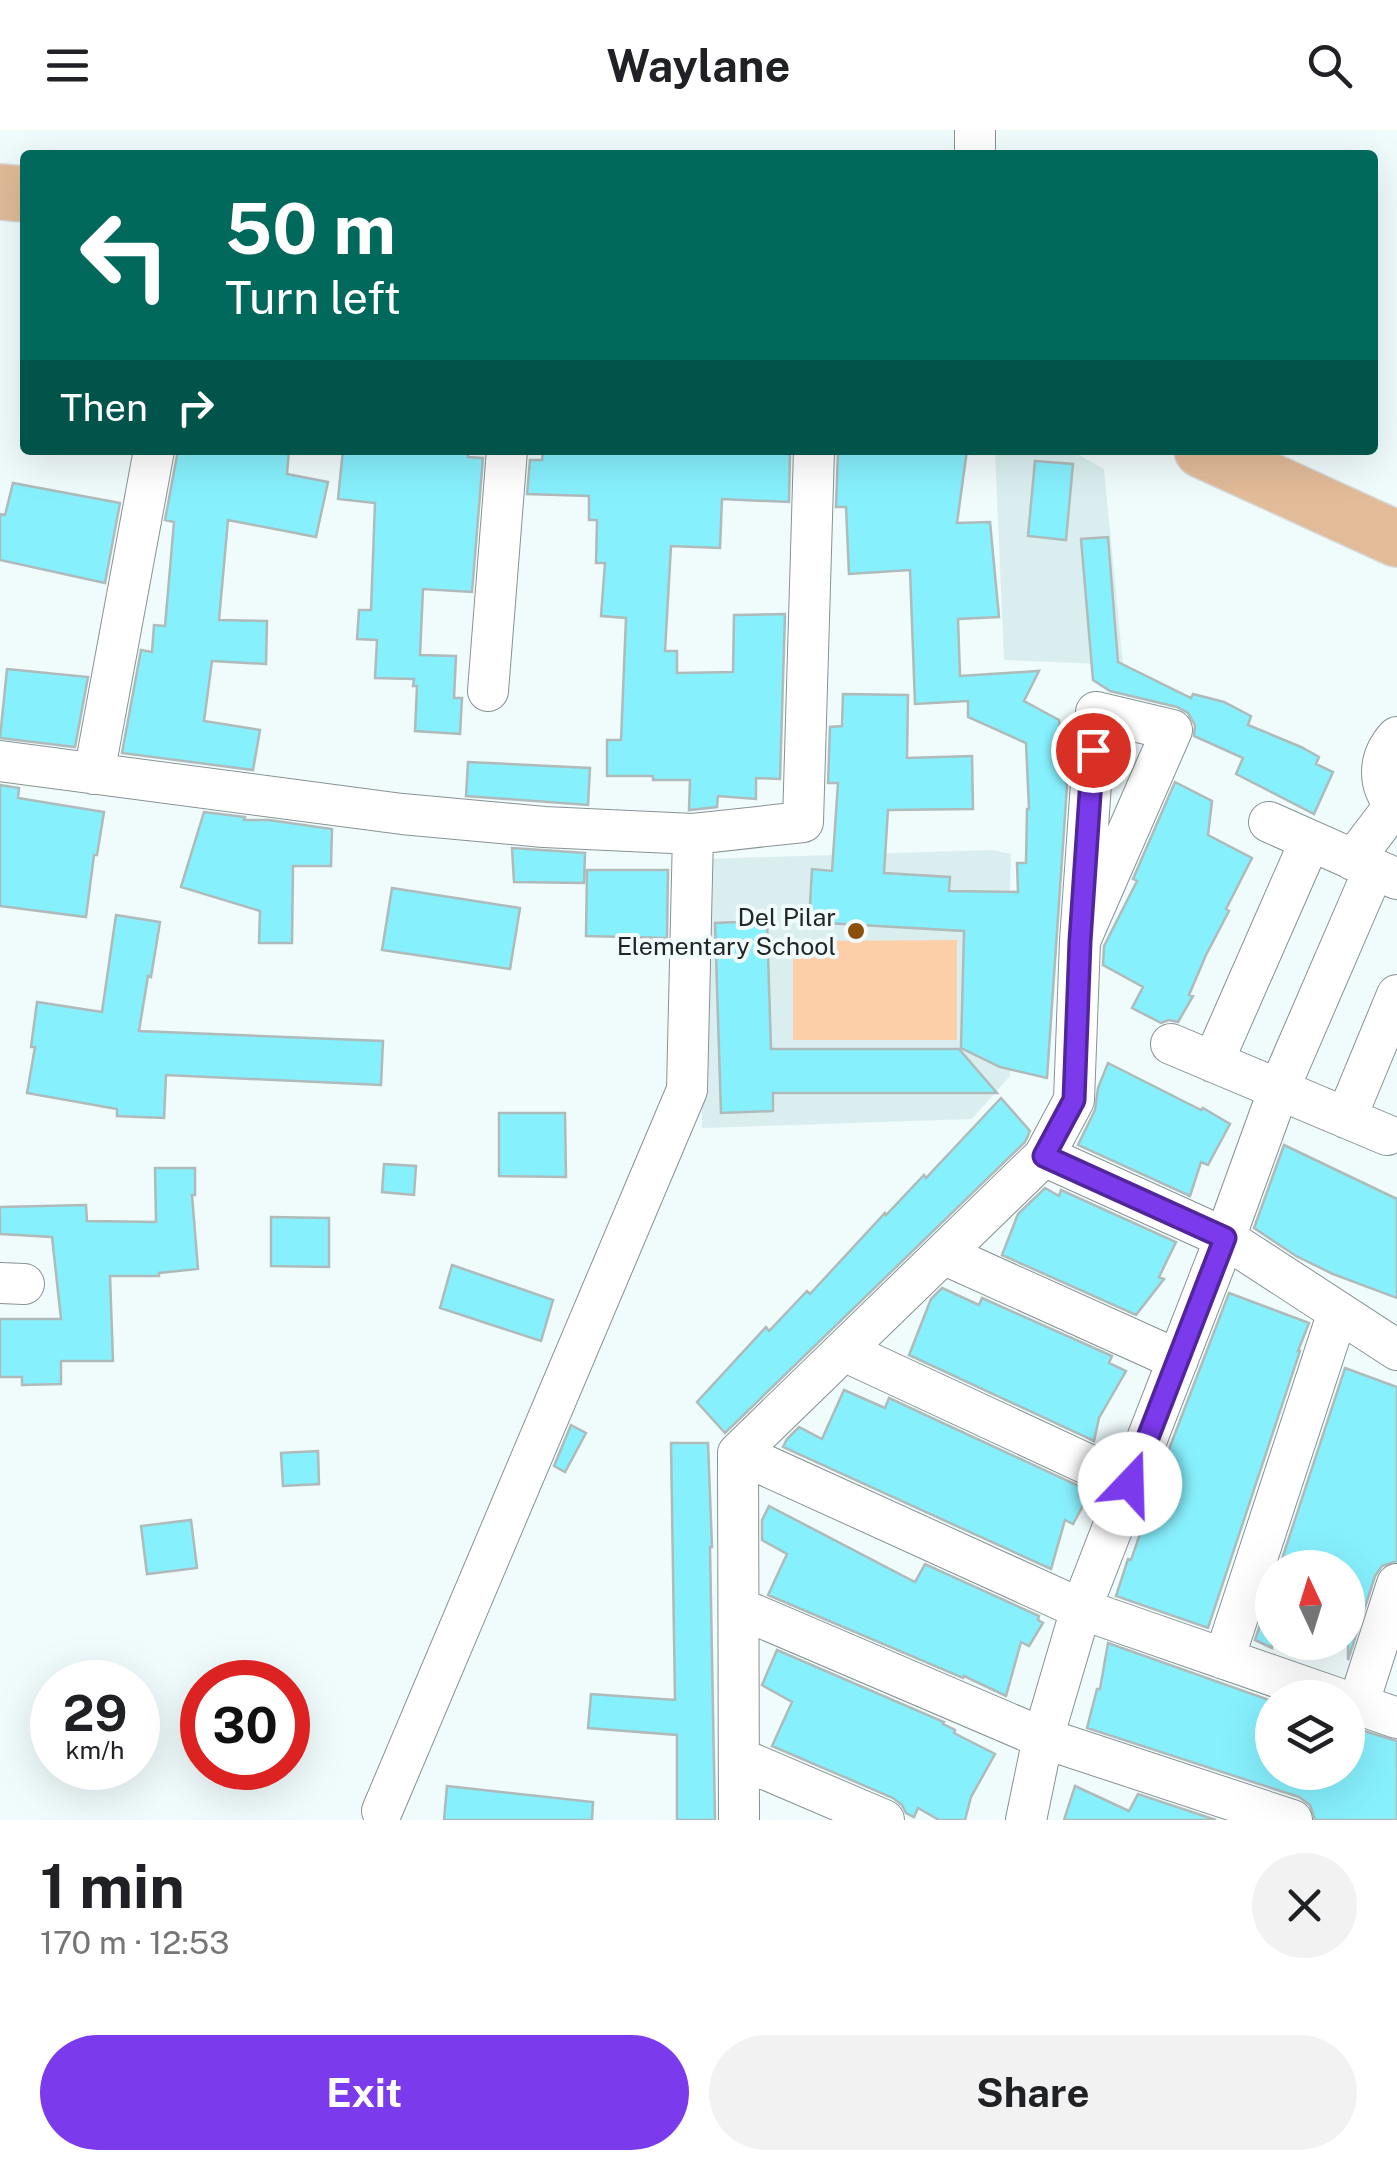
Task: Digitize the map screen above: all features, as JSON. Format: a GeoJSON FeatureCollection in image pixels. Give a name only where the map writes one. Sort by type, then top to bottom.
{"type":"FeatureCollection","features":[{"type":"Feature","properties":{"kind":"main road"},"geometry":{"type":"LineString","coordinates":[[1213,455],[1397,539]]}},
{"type":"Feature","properties":{"kind":"street"},"geometry":{"type":"LineString","coordinates":[[94,774],[153,455]]}},
{"type":"Feature","properties":{"kind":"street"},"geometry":{"type":"LineString","coordinates":[[488,691],[507,455]]}},
{"type":"Feature","properties":{"kind":"street"},"geometry":{"type":"LineString","coordinates":[[0,761],[402,814],[544,827],[693,834],[803,822],[814,455]]}},
{"type":"Feature","properties":{"kind":"street"},"geometry":{"type":"LineString","coordinates":[[739,1820],[738,1453],[1044,1156],[1074,1100],[1080,941],[1096,712],[1172,730],[1080,941]]}},
{"type":"Feature","properties":{"kind":"street"},"geometry":{"type":"LineString","coordinates":[[1026,1820],[1044,1738],[1082,1609],[1278,1089],[1375,870],[1396,806],[1382,784],[1381,768],[1397,737]]}},
{"type":"Feature","properties":{"kind":"street"},"geometry":{"type":"LineString","coordinates":[[1268,822],[1375,870]]}},
{"type":"Feature","properties":{"kind":"street"},"geometry":{"type":"LineString","coordinates":[[382,1811],[687,1090],[693,834]]}},
{"type":"Feature","properties":{"kind":"street"},"geometry":{"type":"LineString","coordinates":[[1214,1062],[1310,841]]}},
{"type":"Feature","properties":{"kind":"street"},"geometry":{"type":"LineString","coordinates":[[1346,1118],[1397,995]]}},
{"type":"Feature","properties":{"kind":"street"},"geometry":{"type":"LineString","coordinates":[[1170,1044],[1387,1136]]}},
{"type":"Feature","properties":{"kind":"street"},"geometry":{"type":"LineString","coordinates":[[1044,1156],[1225,1238],[1397,1350]]}},
{"type":"Feature","properties":{"kind":"street"},"geometry":{"type":"LineString","coordinates":[[943,1254],[1178,1360]]}},
{"type":"Feature","properties":{"kind":"street"},"geometry":{"type":"LineString","coordinates":[[1224,1659],[1338,1312]]}},
{"type":"Feature","properties":{"kind":"street"},"geometry":{"type":"LineString","coordinates":[[844,1351],[1130,1484]]}},
{"type":"Feature","properties":{"kind":"street"},"geometry":{"type":"LineString","coordinates":[[738,1453],[1082,1609],[1286,1680]]}},
{"type":"Feature","properties":{"kind":"street"},"geometry":{"type":"LineString","coordinates":[[1357,1680],[1397,1584]]}},
{"type":"Feature","properties":{"kind":"street"},"geometry":{"type":"LineString","coordinates":[[739,1608],[1044,1738],[1292,1820]]}},
{"type":"Feature","properties":{"kind":"street"},"geometry":{"type":"LineString","coordinates":[[1365,1707],[1397,1718]]}},
{"type":"Feature","properties":{"kind":"street"},"geometry":{"type":"LineString","coordinates":[[739,1758],[884,1820]]}},
{"type":"Feature","properties":{"kind":"shaded area"},"geometry":{"type":"Polygon","coordinates":[[[995,455],[1079,455],[1104,469],[1123,665],[1004,660],[995,455]]]}},
{"type":"Feature","properties":{"kind":"shaded area","name":"Del Pilar Elementary School"},"geometry":{"type":"Polygon","coordinates":[[[993,850],[1011,854],[1007,1002],[1010,1076],[972,1119],[702,1128],[703,859],[993,850]]]}},
{"type":"Feature","properties":{"kind":"shaded area"},"geometry":{"type":"Polygon","coordinates":[[[957,940],[957,1040],[793,1040],[793,941],[957,940]]]}},
{"type":"Feature","properties":{"kind":"building"},"geometry":{"type":"Polygon","coordinates":[[[177,455],[289,455],[287,474],[328,482],[316,537],[228,520],[219,620],[267,621],[266,664],[212,661],[204,721],[260,730],[253,770],[122,753],[141,650],[152,652],[154,625],[165,626],[174,522],[165,520],[177,455]]]}},
{"type":"Feature","properties":{"kind":"building"},"geometry":{"type":"Polygon","coordinates":[[[342,455],[483,458],[472,592],[423,589],[420,655],[456,656],[454,698],[462,698],[460,734],[415,731],[414,679],[375,678],[377,640],[357,639],[359,610],[371,610],[375,503],[338,499],[342,455]]]}},
{"type":"Feature","properties":{"kind":"building"},"geometry":{"type":"Polygon","coordinates":[[[542,455],[790,455],[789,502],[722,499],[720,548],[671,546],[665,651],[677,651],[677,673],[733,672],[734,615],[785,614],[780,779],[756,778],[756,799],[718,796],[717,807],[689,810],[690,780],[607,776],[607,740],[621,740],[626,618],[601,616],[605,563],[596,563],[597,520],[589,520],[589,496],[527,494],[530,460],[542,460],[542,455]]]}},
{"type":"Feature","properties":{"kind":"building"},"geometry":{"type":"Polygon","coordinates":[[[838,455],[966,455],[957,523],[990,522],[999,617],[958,619],[960,676],[1039,671],[1024,701],[1059,720],[1067,786],[1047,1078],[1000,1067],[961,1048],[964,931],[809,922],[812,869],[832,871],[838,783],[828,783],[830,727],[842,726],[843,694],[908,695],[907,758],[972,756],[973,809],[888,810],[884,873],[950,877],[949,891],[1018,892],[1017,863],[1026,863],[1026,743],[968,717],[968,701],[915,704],[910,570],[849,574],[846,507],[836,507],[838,455]]]}},
{"type":"Feature","properties":{"kind":"building"},"geometry":{"type":"Polygon","coordinates":[[[1035,461],[1073,464],[1066,540],[1028,536],[1035,461]]]}},
{"type":"Feature","properties":{"kind":"building"},"geometry":{"type":"Polygon","coordinates":[[[13,483],[120,503],[105,583],[0,560],[0,514],[5,515],[13,483]]]}},
{"type":"Feature","properties":{"kind":"building"},"geometry":{"type":"Polygon","coordinates":[[[1108,537],[1118,662],[1191,698],[1193,694],[1224,702],[1251,716],[1248,725],[1319,757],[1316,764],[1333,772],[1314,814],[1236,774],[1243,758],[1194,736],[1195,725],[1188,713],[1110,691],[1093,680],[1081,539],[1108,537]]]}},
{"type":"Feature","properties":{"kind":"building"},"geometry":{"type":"Polygon","coordinates":[[[7,669],[88,677],[75,747],[0,738],[7,669]]]}},
{"type":"Feature","properties":{"kind":"building"},"geometry":{"type":"Polygon","coordinates":[[[468,762],[590,768],[588,805],[466,796],[468,762]]]}},
{"type":"Feature","properties":{"kind":"building"},"geometry":{"type":"Polygon","coordinates":[[[1175,782],[1212,801],[1208,835],[1252,858],[1206,955],[1189,995],[1193,996],[1178,1022],[1161,1023],[1132,1008],[1143,987],[1103,965],[1104,946],[1137,881],[1133,879],[1175,782]]]}},
{"type":"Feature","properties":{"kind":"building"},"geometry":{"type":"Polygon","coordinates":[[[0,785],[19,788],[18,798],[104,812],[86,917],[0,906],[0,785]]]}},
{"type":"Feature","properties":{"kind":"building"},"geometry":{"type":"Polygon","coordinates":[[[204,812],[332,829],[331,866],[293,866],[292,943],[259,943],[260,911],[181,887],[204,812]]]}},
{"type":"Feature","properties":{"kind":"building"},"geometry":{"type":"Polygon","coordinates":[[[512,848],[585,853],[584,883],[514,882],[512,848]]]}},
{"type":"Feature","properties":{"kind":"building"},"geometry":{"type":"Polygon","coordinates":[[[587,870],[668,870],[667,938],[586,936],[587,870]]]}},
{"type":"Feature","properties":{"kind":"building"},"geometry":{"type":"Polygon","coordinates":[[[392,888],[520,908],[510,969],[382,950],[392,888]]]}},
{"type":"Feature","properties":{"kind":"building"},"geometry":{"type":"Polygon","coordinates":[[[116,915],[160,922],[139,1031],[383,1041],[381,1085],[166,1075],[164,1118],[117,1116],[117,1109],[27,1093],[37,1002],[102,1012],[116,915]]]}},
{"type":"Feature","properties":{"kind":"building"},"geometry":{"type":"Polygon","coordinates":[[[767,921],[771,1049],[959,1049],[997,1093],[773,1093],[773,1111],[721,1113],[715,923],[767,921]]]}},
{"type":"Feature","properties":{"kind":"building"},"geometry":{"type":"Polygon","coordinates":[[[1108,1063],[1230,1124],[1208,1165],[1201,1162],[1190,1196],[1078,1145],[1095,1110],[1108,1063]]]}},
{"type":"Feature","properties":{"kind":"building"},"geometry":{"type":"Polygon","coordinates":[[[1001,1098],[1030,1131],[1025,1142],[725,1433],[697,1402],[766,1327],[769,1331],[807,1291],[810,1294],[1001,1098]]]}},
{"type":"Feature","properties":{"kind":"building"},"geometry":{"type":"Polygon","coordinates":[[[499,1113],[565,1113],[566,1177],[499,1176],[499,1113]]]}},
{"type":"Feature","properties":{"kind":"building"},"geometry":{"type":"Polygon","coordinates":[[[1284,1145],[1397,1199],[1397,1298],[1296,1256],[1254,1228],[1284,1145]]]}},
{"type":"Feature","properties":{"kind":"building"},"geometry":{"type":"Polygon","coordinates":[[[384,1164],[416,1166],[414,1195],[382,1192],[384,1164]]]}},
{"type":"Feature","properties":{"kind":"building"},"geometry":{"type":"Polygon","coordinates":[[[155,1168],[195,1168],[192,1195],[198,1269],[159,1276],[110,1276],[113,1361],[61,1361],[61,1384],[22,1385],[22,1377],[0,1377],[0,1319],[61,1319],[52,1237],[0,1234],[0,1207],[86,1205],[87,1221],[156,1222],[155,1168]]]}},
{"type":"Feature","properties":{"kind":"building"},"geometry":{"type":"Polygon","coordinates":[[[1045,1188],[1059,1196],[1061,1190],[1176,1242],[1159,1277],[1164,1279],[1136,1315],[1002,1255],[1018,1214],[1045,1188]]]}},
{"type":"Feature","properties":{"kind":"building"},"geometry":{"type":"Polygon","coordinates":[[[271,1217],[329,1218],[329,1267],[271,1266],[271,1217]]]}},
{"type":"Feature","properties":{"kind":"building"},"geometry":{"type":"Polygon","coordinates":[[[452,1265],[553,1300],[541,1341],[440,1308],[452,1265]]]}},
{"type":"Feature","properties":{"kind":"building"},"geometry":{"type":"Polygon","coordinates":[[[942,1288],[979,1305],[982,1298],[1112,1356],[1109,1363],[1126,1371],[1099,1418],[1094,1441],[909,1355],[931,1299],[942,1288]]]}},
{"type":"Feature","properties":{"kind":"building"},"geometry":{"type":"Polygon","coordinates":[[[1229,1293],[1309,1323],[1208,1628],[1116,1596],[1229,1293]]]}},
{"type":"Feature","properties":{"kind":"building"},"geometry":{"type":"Polygon","coordinates":[[[1345,1368],[1397,1387],[1397,1561],[1382,1566],[1375,1576],[1365,1607],[1365,1550],[1285,1550],[1345,1368]]]}},
{"type":"Feature","properties":{"kind":"building"},"geometry":{"type":"Polygon","coordinates":[[[844,1390],[885,1408],[889,1398],[1081,1487],[1079,1496],[1086,1500],[1073,1524],[1065,1520],[1051,1569],[783,1447],[799,1427],[822,1439],[844,1390]]]}},
{"type":"Feature","properties":{"kind":"building"},"geometry":{"type":"Polygon","coordinates":[[[571,1425],[586,1433],[565,1472],[554,1466],[571,1425]]]}},
{"type":"Feature","properties":{"kind":"building"},"geometry":{"type":"Polygon","coordinates":[[[671,1443],[708,1443],[715,1820],[677,1820],[677,1735],[588,1728],[591,1694],[675,1700],[671,1443]]]}},
{"type":"Feature","properties":{"kind":"building"},"geometry":{"type":"Polygon","coordinates":[[[318,1451],[319,1484],[283,1486],[281,1453],[318,1451]]]}},
{"type":"Feature","properties":{"kind":"building"},"geometry":{"type":"Polygon","coordinates":[[[769,1506],[915,1582],[925,1564],[1039,1616],[1043,1623],[1029,1646],[1021,1642],[1006,1696],[768,1595],[787,1554],[762,1540],[762,1520],[769,1506]]]}},
{"type":"Feature","properties":{"kind":"building"},"geometry":{"type":"Polygon","coordinates":[[[191,1520],[197,1568],[147,1574],[141,1526],[191,1520]]]}},
{"type":"Feature","properties":{"kind":"building"},"geometry":{"type":"Polygon","coordinates":[[[1108,1643],[1255,1695],[1255,1783],[1087,1728],[1100,1689],[1108,1643]]]}},
{"type":"Feature","properties":{"kind":"building"},"geometry":{"type":"Polygon","coordinates":[[[777,1650],[944,1722],[954,1733],[995,1754],[971,1797],[965,1820],[939,1820],[918,1808],[914,1817],[893,1798],[772,1746],[792,1702],[762,1685],[777,1650]]]}},
{"type":"Feature","properties":{"kind":"building"},"geometry":{"type":"Polygon","coordinates":[[[1365,1731],[1397,1741],[1397,1820],[1315,1820],[1310,1805],[1277,1790],[1365,1790],[1365,1731]]]}},
{"type":"Feature","properties":{"kind":"building"},"geometry":{"type":"Polygon","coordinates":[[[447,1786],[593,1802],[592,1820],[444,1820],[447,1786]]]}},
{"type":"Feature","properties":{"kind":"building"},"geometry":{"type":"Polygon","coordinates":[[[1075,1786],[1129,1811],[1138,1794],[1216,1820],[1064,1820],[1075,1786]]]}},
{"type":"Feature","properties":{"kind":"place","name":"Del Pilar Elementary School"},"geometry":{"type":"Point","coordinates":[856,931]}},
{"type":"Feature","properties":{"kind":"route"},"geometry":{"type":"LineString","coordinates":[[1093,750],[1074,1100],[1044,1156],[1225,1238],[1130,1484]]}}]}
